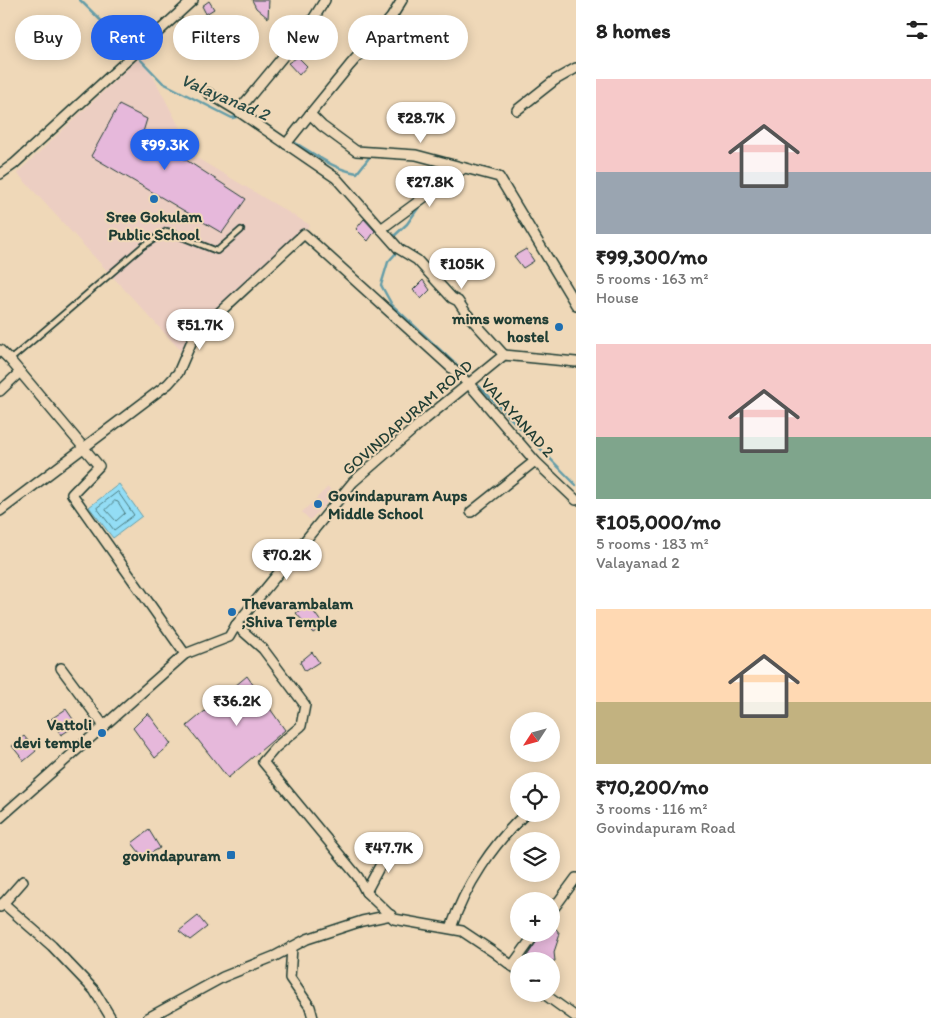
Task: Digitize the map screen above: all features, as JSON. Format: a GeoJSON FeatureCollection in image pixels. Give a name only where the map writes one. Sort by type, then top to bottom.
{"type":"FeatureCollection","features":[{"type":"Feature","properties":{"kind":"street"},"geometry":{"type":"LineString","coordinates":[[0,174],[14,164],[193,0]]}},
{"type":"Feature","properties":{"kind":"street"},"geometry":{"type":"LineString","coordinates":[[238,111],[310,24],[325,0]]}},
{"type":"Feature","properties":{"kind":"street"},"geometry":{"type":"LineString","coordinates":[[286,144],[391,18],[402,0]]}},
{"type":"Feature","properties":{"kind":"street"},"geometry":{"type":"LineString","coordinates":[[517,110],[555,80],[576,68]]}},
{"type":"Feature","properties":{"kind":"street"},"geometry":{"type":"LineString","coordinates":[[208,93],[238,111],[336,178],[399,249],[417,260],[452,298],[458,301],[504,355],[576,362]]}},
{"type":"Feature","properties":{"kind":"street"},"geometry":{"type":"LineString","coordinates":[[310,114],[322,126],[356,151],[416,155],[499,177],[576,305]]}},
{"type":"Feature","properties":{"kind":"street"},"geometry":{"type":"LineString","coordinates":[[381,229],[464,168]]}},
{"type":"Feature","properties":{"kind":"street","name":"VALAYANAD 2"},"geometry":{"type":"LineString","coordinates":[[83,448],[168,384],[178,373],[194,336],[304,234],[469,384],[535,461],[576,500]]}},
{"type":"Feature","properties":{"kind":"street"},"geometry":{"type":"LineString","coordinates":[[0,350],[98,466],[72,494],[185,654]]}},
{"type":"Feature","properties":{"kind":"street","name":"GOVINDAPURAM ROAD"},"geometry":{"type":"LineString","coordinates":[[0,818],[185,654],[229,637],[236,625],[353,482],[504,355]]}},
{"type":"Feature","properties":{"kind":"street"},"geometry":{"type":"LineString","coordinates":[[0,391],[20,372]]}},
{"type":"Feature","properties":{"kind":"street"},"geometry":{"type":"LineString","coordinates":[[0,511],[83,448]]}},
{"type":"Feature","properties":{"kind":"street"},"geometry":{"type":"LineString","coordinates":[[471,512],[535,461]]}},
{"type":"Feature","properties":{"kind":"street"},"geometry":{"type":"LineString","coordinates":[[236,625],[263,649],[306,705],[300,726],[275,748],[263,762],[358,877],[366,892],[394,919],[451,928],[462,932],[510,964]]}},
{"type":"Feature","properties":{"kind":"street"},"geometry":{"type":"LineString","coordinates":[[61,668],[104,726]]}},
{"type":"Feature","properties":{"kind":"street"},"geometry":{"type":"LineString","coordinates":[[451,928],[456,914],[480,871],[516,822]]}},
{"type":"Feature","properties":{"kind":"street"},"geometry":{"type":"LineString","coordinates":[[366,892],[391,845]]}},
{"type":"Feature","properties":{"kind":"street"},"geometry":{"type":"LineString","coordinates":[[560,900],[576,878]]}},
{"type":"Feature","properties":{"kind":"street"},"geometry":{"type":"LineString","coordinates":[[23,881],[2,905],[52,946],[94,990],[111,1018]]}},
{"type":"Feature","properties":{"kind":"street"},"geometry":{"type":"LineString","coordinates":[[148,1018],[224,977],[275,956],[307,939],[362,921],[391,915]]}},
{"type":"Feature","properties":{"kind":"street"},"geometry":{"type":"LineString","coordinates":[[292,946],[290,978],[310,1007],[313,1018]]}},
{"type":"Feature","properties":{"kind":"street"},"geometry":{"type":"LineString","coordinates":[[555,1002],[576,1017]]}},
{"type":"Feature","properties":{"kind":"lane"},"geometry":{"type":"LineString","coordinates":[[10,360],[143,246],[167,231],[217,251],[241,230]]}},
{"type":"Feature","properties":{"kind":"shaded area","name":"Sree Gokulam Public School"},"geometry":{"type":"Polygon","coordinates":[[[137,60],[145,60],[195,157],[310,225],[183,353],[17,173],[137,60]]]}},
{"type":"Feature","properties":{"kind":"shaded area","name":"Govindapuram Aups Middle School"},"geometry":{"type":"Polygon","coordinates":[[[328,487],[335,495],[310,520],[302,512],[328,487]]]}},
{"type":"Feature","properties":{"kind":"water"},"geometry":{"type":"Polygon","coordinates":[[[119,484],[142,516],[113,538],[89,507],[119,484]]]}},
{"type":"Feature","properties":{"kind":"building"},"geometry":{"type":"Polygon","coordinates":[[[252,0],[269,0],[268,18],[256,8],[252,0]]]}},
{"type":"Feature","properties":{"kind":"building"},"geometry":{"type":"Polygon","coordinates":[[[209,1],[214,9],[206,14],[202,6],[209,1]]]}},
{"type":"Feature","properties":{"kind":"building"},"geometry":{"type":"Polygon","coordinates":[[[293,60],[301,60],[307,66],[299,75],[288,63],[293,60]]]}},
{"type":"Feature","properties":{"kind":"building"},"geometry":{"type":"Polygon","coordinates":[[[119,105],[147,119],[143,132],[246,199],[222,233],[91,156],[119,105]]]}},
{"type":"Feature","properties":{"kind":"building"},"geometry":{"type":"Polygon","coordinates":[[[364,219],[375,231],[368,241],[356,229],[364,219]]]}},
{"type":"Feature","properties":{"kind":"building"},"geometry":{"type":"Polygon","coordinates":[[[526,249],[534,261],[523,268],[514,256],[526,249]]]}},
{"type":"Feature","properties":{"kind":"building"},"geometry":{"type":"Polygon","coordinates":[[[423,280],[430,290],[421,299],[413,290],[423,280]]]}},
{"type":"Feature","properties":{"kind":"building"},"geometry":{"type":"Polygon","coordinates":[[[308,604],[324,626],[313,633],[296,613],[308,604]]]}},
{"type":"Feature","properties":{"kind":"building"},"geometry":{"type":"Polygon","coordinates":[[[312,652],[319,662],[305,671],[300,662],[312,652]]]}},
{"type":"Feature","properties":{"kind":"building"},"geometry":{"type":"Polygon","coordinates":[[[247,676],[285,730],[228,778],[187,726],[247,676]]]}},
{"type":"Feature","properties":{"kind":"building"},"geometry":{"type":"Polygon","coordinates":[[[66,709],[77,725],[61,735],[51,719],[66,709]]]}},
{"type":"Feature","properties":{"kind":"building"},"geometry":{"type":"Polygon","coordinates":[[[148,713],[171,744],[155,758],[133,728],[148,713]]]}},
{"type":"Feature","properties":{"kind":"building"},"geometry":{"type":"Polygon","coordinates":[[[24,736],[36,751],[24,761],[12,746],[24,736]]]}},
{"type":"Feature","properties":{"kind":"building"},"geometry":{"type":"Polygon","coordinates":[[[149,830],[160,848],[143,857],[132,843],[149,830]]]}},
{"type":"Feature","properties":{"kind":"building"},"geometry":{"type":"Polygon","coordinates":[[[198,916],[207,927],[190,940],[179,931],[198,916]]]}},
{"type":"Feature","properties":{"kind":"building"},"geometry":{"type":"Polygon","coordinates":[[[536,942],[557,942],[554,952],[530,952],[536,942]]]}},
{"type":"Feature","properties":{"kind":"waterway","name":"Valayanad 2"},"geometry":{"type":"LineString","coordinates":[[80,0],[95,15]]}},
{"type":"Feature","properties":{"kind":"waterway","name":"Valayanad 2"},"geometry":{"type":"LineString","coordinates":[[141,60],[163,83],[232,118],[240,116]]}},
{"type":"Feature","properties":{"kind":"waterway","name":"Valayanad 2"},"geometry":{"type":"LineString","coordinates":[[292,141],[339,168],[357,173],[372,154]]}},
{"type":"Feature","properties":{"kind":"waterway","name":"Valayanad 2"},"geometry":{"type":"LineString","coordinates":[[428,190],[440,167]]}},
{"type":"Feature","properties":{"kind":"waterway","name":"Valayanad 2"},"geometry":{"type":"LineString","coordinates":[[393,237],[407,224],[421,204]]}},
{"type":"Feature","properties":{"kind":"waterway","name":"Valayanad 2"},"geometry":{"type":"LineString","coordinates":[[397,252],[388,262],[381,285],[392,305],[467,375]]}},
{"type":"Feature","properties":{"kind":"waterway"},"geometry":{"type":"LineString","coordinates":[[479,386],[576,485]]}},
{"type":"Feature","properties":{"kind":"place","name":"Sree Gokulam Public School"},"geometry":{"type":"Point","coordinates":[154,199]}},
{"type":"Feature","properties":{"kind":"place","name":"mims womens hostel"},"geometry":{"type":"Point","coordinates":[559,327]}},
{"type":"Feature","properties":{"kind":"place","name":"Govindapuram Aups Middle School"},"geometry":{"type":"Point","coordinates":[318,504]}},
{"type":"Feature","properties":{"kind":"place","name":"Thevarambalam ,Shiva Temple"},"geometry":{"type":"Point","coordinates":[232,612]}},
{"type":"Feature","properties":{"kind":"place","name":"Vattoli devi temple"},"geometry":{"type":"Point","coordinates":[102,733]}},
{"type":"Feature","properties":{"kind":"place","name":"govindapuram"},"geometry":{"type":"Point","coordinates":[231,855]}}]}
